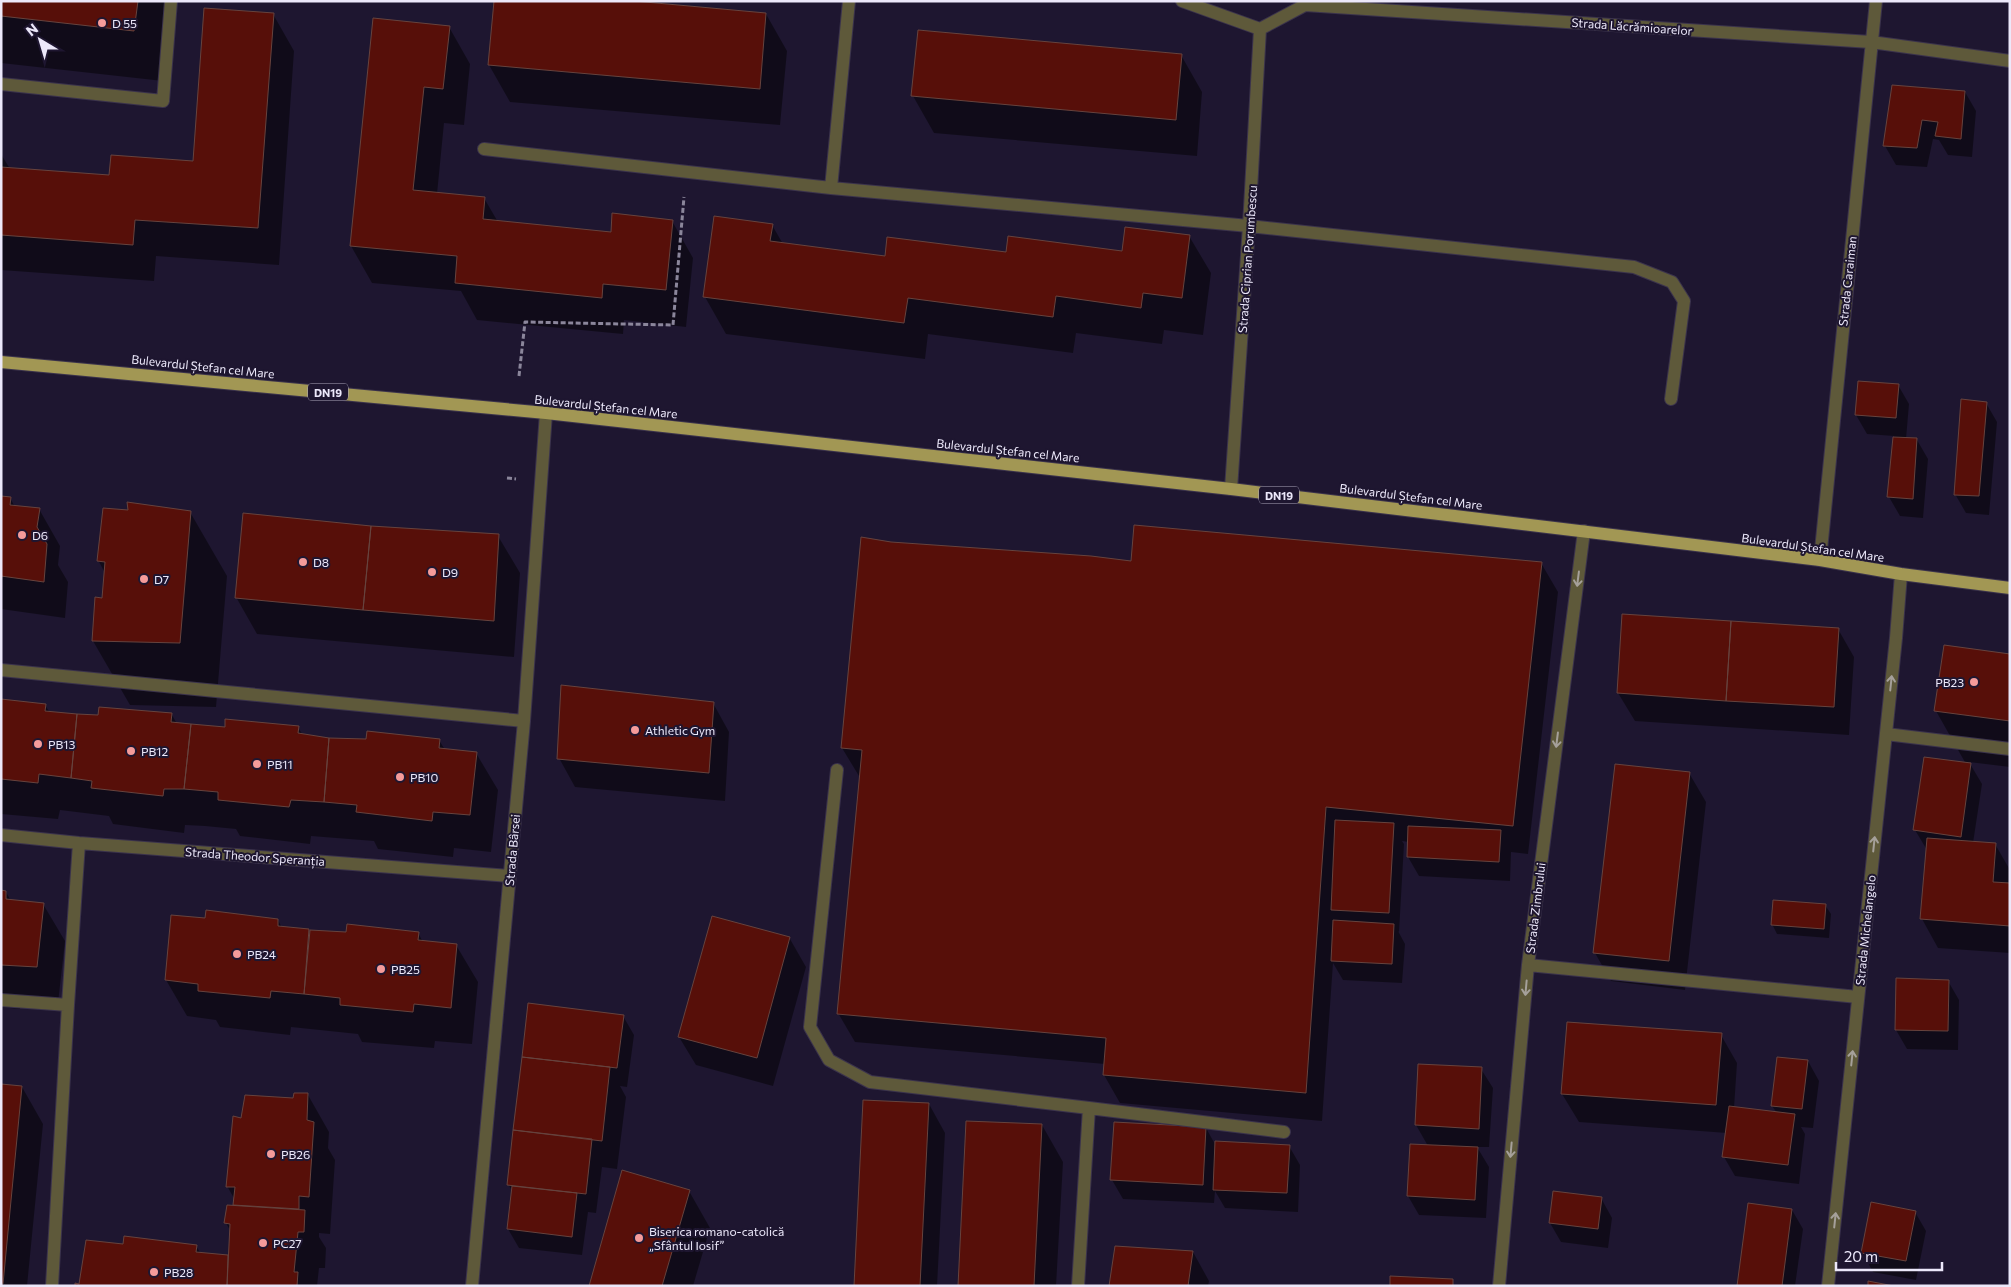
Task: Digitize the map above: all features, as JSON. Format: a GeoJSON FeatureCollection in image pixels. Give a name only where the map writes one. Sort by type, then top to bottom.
{"type":"FeatureCollection","features":[{"type":"Feature","properties":{"kind":"main road","name":"Bulevardul Ștefan cel Mare"},"geometry":{"type":"LineString","coordinates":[[1,362],[546,413],[1231,489],[1820,560],[1901,574],[2010,588]]}},
{"type":"Feature","properties":{"kind":"street"},"geometry":{"type":"LineString","coordinates":[[1,84],[163,101],[171,1]]}},
{"type":"Feature","properties":{"kind":"street"},"geometry":{"type":"LineString","coordinates":[[832,188],[849,1]]}},
{"type":"Feature","properties":{"kind":"street"},"geometry":{"type":"LineString","coordinates":[[1182,1],[1260,30]]}},
{"type":"Feature","properties":{"kind":"street","name":"Strada Caraiman"},"geometry":{"type":"LineString","coordinates":[[1820,560],[1876,1]]}},
{"type":"Feature","properties":{"kind":"street","name":"Strada Lăcrămioarelor"},"geometry":{"type":"LineString","coordinates":[[1260,30],[1304,5],[1871,42],[2010,61]]}},
{"type":"Feature","properties":{"kind":"street","name":"Strada Ciprian Porumbescu"},"geometry":{"type":"LineString","coordinates":[[1231,489],[1260,30]]}},
{"type":"Feature","properties":{"kind":"street"},"geometry":{"type":"LineString","coordinates":[[484,149],[832,188],[1249,226],[1634,267],[1672,282],[1684,300],[1672,399]]}},
{"type":"Feature","properties":{"kind":"street","name":"Strada Bârsei"},"geometry":{"type":"LineString","coordinates":[[472,1286],[524,721],[546,413]]}},
{"type":"Feature","properties":{"kind":"street","name":"Strada Zimbrului"},"geometry":{"type":"LineString","coordinates":[[1499,1286],[1528,965],[1584,531]]}},
{"type":"Feature","properties":{"kind":"street","name":"Strada Michelangelo"},"geometry":{"type":"LineString","coordinates":[[1828,1286],[1901,574]]}},
{"type":"Feature","properties":{"kind":"street"},"geometry":{"type":"LineString","coordinates":[[1,670],[524,721]]}},
{"type":"Feature","properties":{"kind":"street"},"geometry":{"type":"LineString","coordinates":[[1886,734],[2010,749]]}},
{"type":"Feature","properties":{"kind":"street"},"geometry":{"type":"LineString","coordinates":[[837,770],[810,1027],[829,1060],[870,1082],[1284,1132]]}},
{"type":"Feature","properties":{"kind":"street","name":"Strada Theodor Speranția"},"geometry":{"type":"LineString","coordinates":[[1,835],[79,843],[510,876]]}},
{"type":"Feature","properties":{"kind":"street"},"geometry":{"type":"LineString","coordinates":[[52,1286],[79,843]]}},
{"type":"Feature","properties":{"kind":"street"},"geometry":{"type":"LineString","coordinates":[[1528,965],[1858,997]]}},
{"type":"Feature","properties":{"kind":"street"},"geometry":{"type":"LineString","coordinates":[[1,1000],[68,1005]]}},
{"type":"Feature","properties":{"kind":"street"},"geometry":{"type":"LineString","coordinates":[[1078,1286],[1089,1108]]}},
{"type":"Feature","properties":{"kind":"path"},"geometry":{"type":"LineString","coordinates":[[519,376],[525,322],[673,325],[686,172]]}},
{"type":"Feature","properties":{"kind":"building","name":"D 55"},"geometry":{"type":"Polygon","coordinates":[[[1,1],[138,1],[134,31],[1,16],[1,1]]]}},
{"type":"Feature","properties":{"kind":"building"},"geometry":{"type":"Polygon","coordinates":[[[494,1],[634,1],[766,13],[760,89],[488,65],[494,1]]]}},
{"type":"Feature","properties":{"kind":"building"},"geometry":{"type":"Polygon","coordinates":[[[204,8],[274,13],[258,228],[135,220],[133,245],[1,235],[1,167],[109,175],[111,155],[193,161],[204,8]]]}},
{"type":"Feature","properties":{"kind":"building"},"geometry":{"type":"Polygon","coordinates":[[[373,18],[450,26],[443,89],[424,87],[413,190],[485,197],[483,219],[611,232],[612,213],[673,220],[666,290],[603,284],[602,298],[455,283],[457,256],[350,246],[373,18]]]}},
{"type":"Feature","properties":{"kind":"building"},"geometry":{"type":"Polygon","coordinates":[[[918,30],[1182,54],[1176,120],[911,96],[918,30]]]}},
{"type":"Feature","properties":{"kind":"building"},"geometry":{"type":"Polygon","coordinates":[[[1892,85],[1965,91],[1961,139],[1935,136],[1938,122],[1922,120],[1917,148],[1883,146],[1892,85]]]}},
{"type":"Feature","properties":{"kind":"building"},"geometry":{"type":"Polygon","coordinates":[[[714,216],[773,224],[770,241],[885,256],[887,237],[1006,252],[1008,236],[1122,251],[1125,227],[1190,235],[1182,298],[1143,293],[1141,308],[1056,296],[1053,317],[908,298],[904,323],[703,297],[714,216]]]}},
{"type":"Feature","properties":{"kind":"building"},"geometry":{"type":"Polygon","coordinates":[[[1858,381],[1899,384],[1896,418],[1855,415],[1858,381]]]}},
{"type":"Feature","properties":{"kind":"building"},"geometry":{"type":"Polygon","coordinates":[[[1961,399],[1987,402],[1979,496],[1954,495],[1961,399]]]}},
{"type":"Feature","properties":{"kind":"building"},"geometry":{"type":"Polygon","coordinates":[[[1893,437],[1917,438],[1913,499],[1887,497],[1893,437]]]}},
{"type":"Feature","properties":{"kind":"building","name":"D6"},"geometry":{"type":"Polygon","coordinates":[[[1,496],[11,497],[10,505],[40,508],[37,527],[47,544],[44,582],[1,576],[1,496]]]}},
{"type":"Feature","properties":{"kind":"building","name":"D7"},"geometry":{"type":"Polygon","coordinates":[[[127,502],[191,511],[180,643],[92,641],[95,597],[102,598],[105,562],[97,561],[103,508],[128,510],[127,502]]]}},
{"type":"Feature","properties":{"kind":"building","name":"D8"},"geometry":{"type":"Polygon","coordinates":[[[243,513],[371,526],[363,610],[235,598],[243,513]]]}},
{"type":"Feature","properties":{"kind":"building"},"geometry":{"type":"Polygon","coordinates":[[[1134,525],[1542,562],[1513,826],[1326,807],[1306,1093],[1103,1075],[1106,1038],[837,1014],[862,750],[841,748],[861,537],[891,542],[1091,556],[1131,561],[1134,525]]]}},
{"type":"Feature","properties":{"kind":"building","name":"D9"},"geometry":{"type":"Polygon","coordinates":[[[371,526],[499,534],[494,621],[363,610],[371,526]]]}},
{"type":"Feature","properties":{"kind":"building"},"geometry":{"type":"Polygon","coordinates":[[[1622,614],[1731,621],[1726,701],[1617,693],[1622,614]]]}},
{"type":"Feature","properties":{"kind":"building"},"geometry":{"type":"Polygon","coordinates":[[[1731,621],[1839,628],[1834,707],[1726,701],[1731,621]]]}},
{"type":"Feature","properties":{"kind":"building","name":"PB23"},"geometry":{"type":"Polygon","coordinates":[[[1944,645],[2010,654],[2010,721],[1934,711],[1944,645]]]}},
{"type":"Feature","properties":{"kind":"building","name":"Athletic Gym"},"geometry":{"type":"Polygon","coordinates":[[[561,685],[714,702],[709,773],[557,759],[561,685]]]}},
{"type":"Feature","properties":{"kind":"building","name":"PB13"},"geometry":{"type":"Polygon","coordinates":[[[1,699],[46,704],[45,711],[77,714],[71,778],[39,774],[38,783],[1,779],[1,699]]]}},
{"type":"Feature","properties":{"kind":"building","name":"PB12"},"geometry":{"type":"Polygon","coordinates":[[[99,707],[172,713],[171,722],[191,724],[184,789],[164,789],[163,796],[91,788],[92,781],[71,778],[77,714],[98,715],[99,707]]]}},
{"type":"Feature","properties":{"kind":"building","name":"PB11"},"geometry":{"type":"Polygon","coordinates":[[[225,719],[299,726],[298,733],[329,738],[324,802],[291,800],[289,807],[218,800],[218,792],[184,789],[191,724],[225,727],[225,719]]]}},
{"type":"Feature","properties":{"kind":"building","name":"PB10"},"geometry":{"type":"Polygon","coordinates":[[[367,731],[440,739],[439,748],[477,752],[470,815],[433,812],[432,821],[356,812],[357,805],[324,802],[329,738],[366,739],[367,731]]]}},
{"type":"Feature","properties":{"kind":"building"},"geometry":{"type":"Polygon","coordinates":[[[1924,757],[1971,763],[1961,837],[1913,830],[1924,757]]]}},
{"type":"Feature","properties":{"kind":"building"},"geometry":{"type":"Polygon","coordinates":[[[1615,764],[1690,772],[1669,961],[1593,953],[1615,764]]]}},
{"type":"Feature","properties":{"kind":"building"},"geometry":{"type":"Polygon","coordinates":[[[1335,820],[1394,823],[1389,913],[1331,910],[1335,820]]]}},
{"type":"Feature","properties":{"kind":"building"},"geometry":{"type":"Polygon","coordinates":[[[1408,826],[1501,830],[1499,862],[1407,857],[1408,826]]]}},
{"type":"Feature","properties":{"kind":"building"},"geometry":{"type":"Polygon","coordinates":[[[1927,838],[1996,843],[1993,882],[2010,883],[2010,926],[1920,919],[1927,838]]]}},
{"type":"Feature","properties":{"kind":"building"},"geometry":{"type":"Polygon","coordinates":[[[1,890],[6,891],[6,899],[44,903],[37,967],[1,965],[1,890]]]}},
{"type":"Feature","properties":{"kind":"building"},"geometry":{"type":"Polygon","coordinates":[[[1773,900],[1826,904],[1824,929],[1771,925],[1773,900]]]}},
{"type":"Feature","properties":{"kind":"building","name":"PB24"},"geometry":{"type":"Polygon","coordinates":[[[206,910],[278,919],[278,926],[309,929],[304,994],[271,991],[270,998],[198,991],[198,984],[165,980],[171,915],[205,918],[206,910]]]}},
{"type":"Feature","properties":{"kind":"building"},"geometry":{"type":"Polygon","coordinates":[[[712,916],[790,937],[757,1058],[678,1037],[712,916]]]}},
{"type":"Feature","properties":{"kind":"building"},"geometry":{"type":"Polygon","coordinates":[[[1333,920],[1394,924],[1392,964],[1331,961],[1333,920]]]}},
{"type":"Feature","properties":{"kind":"building","name":"PB25"},"geometry":{"type":"Polygon","coordinates":[[[347,924],[419,932],[418,940],[457,944],[451,1008],[414,1004],[413,1012],[340,1005],[340,998],[304,994],[310,930],[346,932],[347,924]]]}},
{"type":"Feature","properties":{"kind":"building"},"geometry":{"type":"Polygon","coordinates":[[[1896,978],[1949,980],[1948,1031],[1895,1030],[1896,978]]]}},
{"type":"Feature","properties":{"kind":"building"},"geometry":{"type":"Polygon","coordinates":[[[528,1003],[624,1015],[617,1068],[522,1057],[528,1003]]]}},
{"type":"Feature","properties":{"kind":"building"},"geometry":{"type":"Polygon","coordinates":[[[1567,1022],[1722,1033],[1716,1105],[1561,1094],[1567,1022]]]}},
{"type":"Feature","properties":{"kind":"building"},"geometry":{"type":"Polygon","coordinates":[[[522,1057],[610,1067],[602,1141],[513,1130],[522,1057]]]}},
{"type":"Feature","properties":{"kind":"building"},"geometry":{"type":"Polygon","coordinates":[[[1777,1057],[1808,1060],[1802,1109],[1771,1106],[1777,1057]]]}},
{"type":"Feature","properties":{"kind":"building"},"geometry":{"type":"Polygon","coordinates":[[[1418,1064],[1482,1067],[1479,1129],[1415,1125],[1418,1064]]]}},
{"type":"Feature","properties":{"kind":"building"},"geometry":{"type":"Polygon","coordinates":[[[1,1084],[22,1086],[3,1284],[1,1284],[1,1084]]]}},
{"type":"Feature","properties":{"kind":"building","name":"PB26"},"geometry":{"type":"Polygon","coordinates":[[[294,1093],[308,1093],[307,1120],[314,1122],[309,1197],[299,1196],[299,1209],[233,1205],[235,1187],[226,1187],[233,1116],[241,1118],[245,1095],[293,1098],[294,1093]]]}},
{"type":"Feature","properties":{"kind":"building"},"geometry":{"type":"Polygon","coordinates":[[[863,1100],[929,1103],[920,1286],[854,1286],[863,1100]]]}},
{"type":"Feature","properties":{"kind":"building"},"geometry":{"type":"Polygon","coordinates":[[[1729,1106],[1795,1114],[1788,1165],[1722,1157],[1729,1106]]]}},
{"type":"Feature","properties":{"kind":"building"},"geometry":{"type":"Polygon","coordinates":[[[966,1121],[1042,1124],[1034,1286],[958,1286],[966,1121]]]}},
{"type":"Feature","properties":{"kind":"building"},"geometry":{"type":"Polygon","coordinates":[[[1114,1122],[1206,1127],[1203,1185],[1110,1180],[1114,1122]]]}},
{"type":"Feature","properties":{"kind":"building"},"geometry":{"type":"Polygon","coordinates":[[[513,1130],[592,1139],[586,1194],[507,1185],[513,1130]]]}},
{"type":"Feature","properties":{"kind":"building"},"geometry":{"type":"Polygon","coordinates":[[[1215,1141],[1290,1145],[1287,1193],[1213,1190],[1215,1141]]]}},
{"type":"Feature","properties":{"kind":"building"},"geometry":{"type":"Polygon","coordinates":[[[1410,1144],[1478,1147],[1475,1200],[1407,1196],[1410,1144]]]}},
{"type":"Feature","properties":{"kind":"building","name":"Biserica romano-catolică „Sfântul Iosif”"},"geometry":{"type":"Polygon","coordinates":[[[622,1170],[690,1190],[662,1286],[589,1286],[622,1170]]]}},
{"type":"Feature","properties":{"kind":"building"},"geometry":{"type":"Polygon","coordinates":[[[512,1186],[577,1193],[572,1237],[507,1229],[512,1186]]]}},
{"type":"Feature","properties":{"kind":"building"},"geometry":{"type":"Polygon","coordinates":[[[1553,1191],[1602,1197],[1598,1229],[1549,1223],[1553,1191]]]}},
{"type":"Feature","properties":{"kind":"building"},"geometry":{"type":"Polygon","coordinates":[[[1871,1202],[1916,1211],[1906,1261],[1861,1253],[1871,1202]]]}},
{"type":"Feature","properties":{"kind":"building"},"geometry":{"type":"Polygon","coordinates":[[[1748,1203],[1792,1209],[1782,1286],[1737,1286],[1748,1203]]]}},
{"type":"Feature","properties":{"kind":"building","name":"PC27"},"geometry":{"type":"Polygon","coordinates":[[[227,1205],[305,1210],[304,1232],[298,1232],[294,1272],[298,1272],[297,1286],[227,1286],[230,1224],[224,1223],[227,1205]]]}},
{"type":"Feature","properties":{"kind":"building","name":"PB28"},"geometry":{"type":"Polygon","coordinates":[[[124,1236],[197,1245],[196,1252],[228,1255],[227,1286],[75,1286],[75,1283],[79,1284],[86,1240],[123,1244],[124,1236]]]}},
{"type":"Feature","properties":{"kind":"building"},"geometry":{"type":"Polygon","coordinates":[[[1115,1246],[1193,1251],[1188,1286],[1109,1286],[1115,1246]]]}},
{"type":"Feature","properties":{"kind":"building"},"geometry":{"type":"Polygon","coordinates":[[[1390,1276],[1453,1279],[1453,1286],[1390,1286],[1390,1276]]]}},
{"type":"Feature","properties":{"kind":"building"},"geometry":{"type":"Polygon","coordinates":[[[1868,1281],[1894,1286],[1868,1286],[1868,1281]]]}},
{"type":"Feature","properties":{"kind":"place","name":"D 55"},"geometry":{"type":"Point","coordinates":[102,23]}},
{"type":"Feature","properties":{"kind":"place","name":"D6"},"geometry":{"type":"Point","coordinates":[22,535]}},
{"type":"Feature","properties":{"kind":"place","name":"D8"},"geometry":{"type":"Point","coordinates":[303,562]}},
{"type":"Feature","properties":{"kind":"place","name":"D9"},"geometry":{"type":"Point","coordinates":[432,572]}},
{"type":"Feature","properties":{"kind":"place","name":"D7"},"geometry":{"type":"Point","coordinates":[144,579]}},
{"type":"Feature","properties":{"kind":"place","name":"PB23"},"geometry":{"type":"Point","coordinates":[1974,682]}},
{"type":"Feature","properties":{"kind":"place","name":"Athletic Gym"},"geometry":{"type":"Point","coordinates":[635,730]}},
{"type":"Feature","properties":{"kind":"place","name":"PB13"},"geometry":{"type":"Point","coordinates":[38,744]}},
{"type":"Feature","properties":{"kind":"place","name":"PB12"},"geometry":{"type":"Point","coordinates":[131,751]}},
{"type":"Feature","properties":{"kind":"place","name":"PB11"},"geometry":{"type":"Point","coordinates":[257,764]}},
{"type":"Feature","properties":{"kind":"place","name":"PB10"},"geometry":{"type":"Point","coordinates":[400,777]}},
{"type":"Feature","properties":{"kind":"place","name":"PB24"},"geometry":{"type":"Point","coordinates":[237,954]}},
{"type":"Feature","properties":{"kind":"place","name":"PB25"},"geometry":{"type":"Point","coordinates":[381,969]}},
{"type":"Feature","properties":{"kind":"place","name":"PB26"},"geometry":{"type":"Point","coordinates":[271,1154]}},
{"type":"Feature","properties":{"kind":"place","name":"Biserica romano-catolică „Sfântul Iosif”"},"geometry":{"type":"Point","coordinates":[639,1238]}},
{"type":"Feature","properties":{"kind":"place","name":"PC27"},"geometry":{"type":"Point","coordinates":[263,1243]}},
{"type":"Feature","properties":{"kind":"place","name":"PB28"},"geometry":{"type":"Point","coordinates":[154,1272]}}]}
